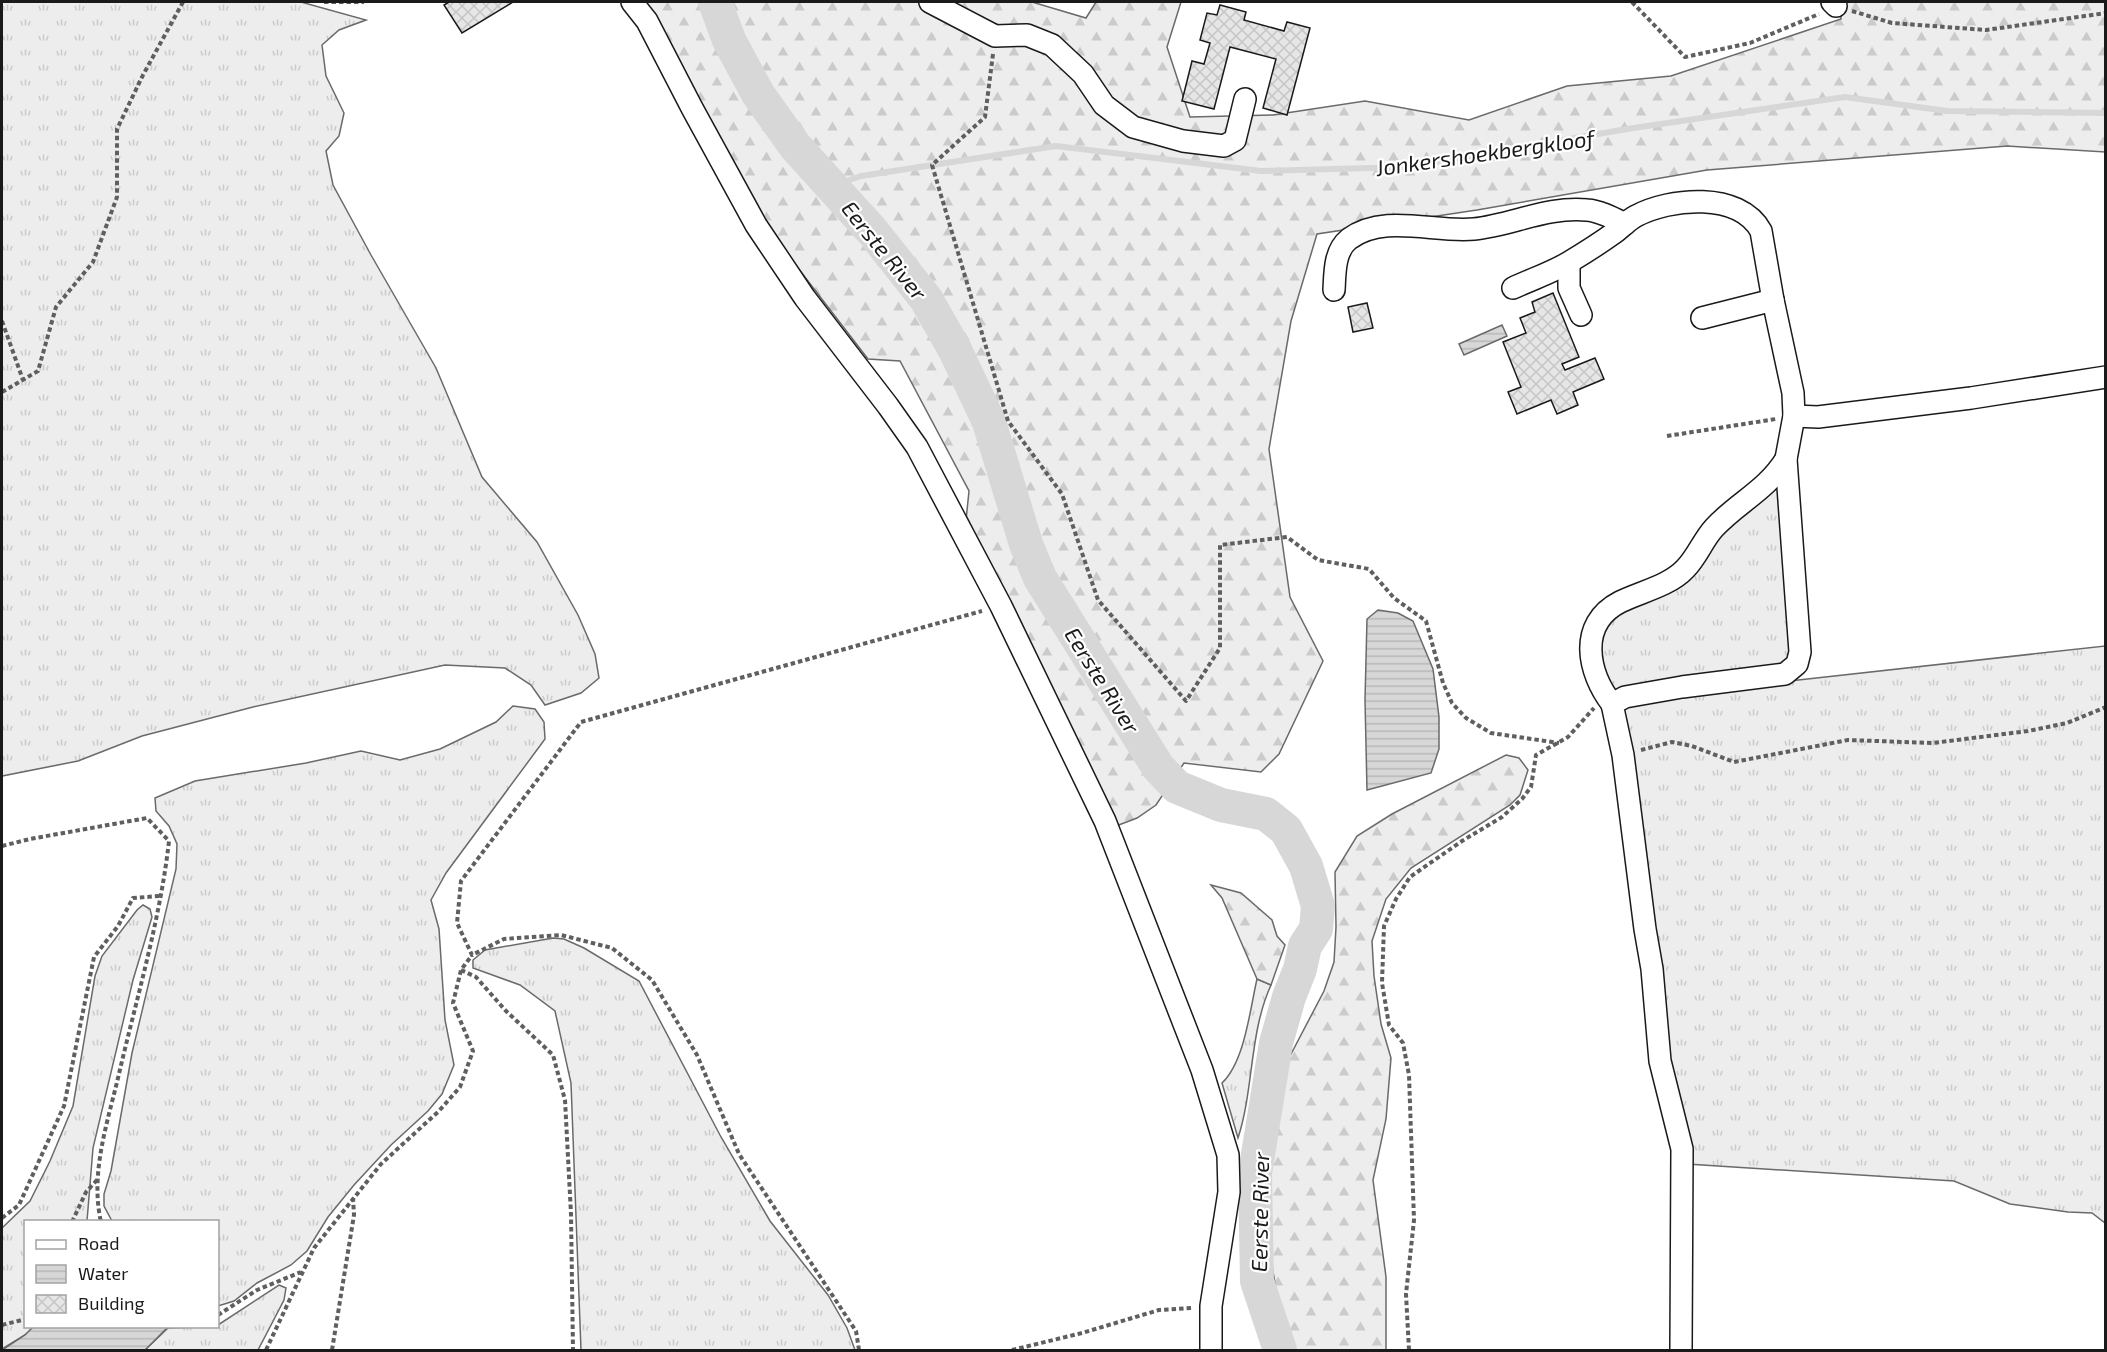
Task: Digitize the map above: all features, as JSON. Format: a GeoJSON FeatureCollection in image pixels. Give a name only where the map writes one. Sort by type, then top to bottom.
{"type":"FeatureCollection","features":[{"type":"Feature","properties":{"kind":"street"},"geometry":{"type":"LineString","coordinates":[[632,2],[647,21],[756,225],[805,298],[917,447],[1001,606],[1105,821],[1202,1070],[1228,1155],[1229,1192],[1211,1306],[1211,1350]]}},
{"type":"Feature","properties":{"kind":"street"},"geometry":{"type":"LineString","coordinates":[[930,2],[995,36],[1027,35],[1052,45],[1083,74],[1104,105],[1133,127],[1183,141],[1224,146],[1235,140],[1245,99]]}},
{"type":"Feature","properties":{"kind":"street"},"geometry":{"type":"LineString","coordinates":[[1513,288],[1569,263],[1635,216],[1686,201],[1712,202],[1731,206],[1756,221],[1761,231],[1793,393],[1794,416],[1786,459],[1800,652],[1797,664],[1785,674],[1607,698]]}},
{"type":"Feature","properties":{"kind":"street"},"geometry":{"type":"LineString","coordinates":[[1334,290],[1335,260],[1347,240],[1366,230],[1389,225],[1442,230],[1475,229],[1559,210],[1587,210],[1607,215],[1625,224]]}},
{"type":"Feature","properties":{"kind":"street"},"geometry":{"type":"LineString","coordinates":[[1569,263],[1569,288],[1581,315]]}},
{"type":"Feature","properties":{"kind":"street"},"geometry":{"type":"LineString","coordinates":[[1702,318],[1773,300]]}},
{"type":"Feature","properties":{"kind":"street"},"geometry":{"type":"LineString","coordinates":[[1794,416],[1818,417],[1971,398],[2106,377]]}},
{"type":"Feature","properties":{"kind":"street"},"geometry":{"type":"LineString","coordinates":[[1681,1350],[1683,1149],[1660,1061],[1652,969],[1623,755],[1607,698],[1592,668],[1590,647],[1602,616],[1617,604],[1684,570],[1714,529],[1758,493],[1774,477],[1786,459]]}},
{"type":"Feature","properties":{"kind":"path"},"geometry":{"type":"LineString","coordinates":[[2,392],[38,371],[56,307],[93,261],[117,197],[117,129],[143,75],[183,2]]}},
{"type":"Feature","properties":{"kind":"path"},"geometry":{"type":"LineString","coordinates":[[324,2],[364,2]]}},
{"type":"Feature","properties":{"kind":"path"},"geometry":{"type":"LineString","coordinates":[[1632,2],[1685,57],[1750,43],[1834,4],[1892,23],[1986,30],[2106,13]]}},
{"type":"Feature","properties":{"kind":"path"},"geometry":{"type":"LineString","coordinates":[[995,36],[985,117],[932,165],[1008,422],[1062,494],[1098,600],[1186,701],[1220,648],[1220,545],[1287,537],[1318,560],[1369,569],[1394,597],[1426,621],[1443,683],[1452,703],[1466,718],[1491,733],[1559,743]]}},
{"type":"Feature","properties":{"kind":"path"},"geometry":{"type":"LineString","coordinates":[[2,321],[23,380]]}},
{"type":"Feature","properties":{"kind":"path"},"geometry":{"type":"LineString","coordinates":[[1667,436],[1794,416]]}},
{"type":"Feature","properties":{"kind":"path"},"geometry":{"type":"LineString","coordinates":[[472,955],[457,923],[461,881],[581,722],[1001,606]]}},
{"type":"Feature","properties":{"kind":"path"},"geometry":{"type":"LineString","coordinates":[[1409,1350],[1406,1294],[1414,1220],[1408,1076],[1402,1043],[1389,1024],[1382,983],[1384,927],[1396,899],[1410,877],[1502,817],[1522,799],[1531,787],[1536,755],[1568,737],[1599,701],[1607,698]]}},
{"type":"Feature","properties":{"kind":"path"},"geometry":{"type":"LineString","coordinates":[[1623,755],[1672,742],[1692,746],[1734,762],[1848,740],[1933,743],[2067,723],[2106,707]]}},
{"type":"Feature","properties":{"kind":"path"},"geometry":{"type":"LineString","coordinates":[[2,846],[147,818],[169,841],[159,896],[102,1146],[96,1202],[101,1220]]}},
{"type":"Feature","properties":{"kind":"path"},"geometry":{"type":"LineString","coordinates":[[2,1218],[19,1205],[64,1106],[94,957],[118,926],[133,898],[159,896]]}},
{"type":"Feature","properties":{"kind":"path"},"geometry":{"type":"LineString","coordinates":[[266,1350],[314,1248],[381,1164],[439,1111],[460,1087],[473,1052],[453,1003],[461,970],[472,955],[504,939],[561,935],[612,948],[652,980],[697,1055],[739,1154],[856,1331],[859,1350]]}},
{"type":"Feature","properties":{"kind":"path"},"geometry":{"type":"LineString","coordinates":[[461,970],[476,977],[506,1011],[553,1055],[565,1100],[571,1214],[573,1350]]}},
{"type":"Feature","properties":{"kind":"path"},"geometry":{"type":"LineString","coordinates":[[72,1220],[86,1192],[98,1179]]}},
{"type":"Feature","properties":{"kind":"path"},"geometry":{"type":"LineString","coordinates":[[332,1350],[354,1215],[353,1197]]}},
{"type":"Feature","properties":{"kind":"path"},"geometry":{"type":"LineString","coordinates":[[219,1314],[257,1290],[302,1272]]}},
{"type":"Feature","properties":{"kind":"path"},"geometry":{"type":"LineString","coordinates":[[1012,1350],[1082,1333],[1159,1310],[1211,1306]]}},
{"type":"Feature","properties":{"kind":"path"},"geometry":{"type":"LineString","coordinates":[[2,1325],[24,1320]]}},
{"type":"Feature","properties":{"kind":"green space"},"geometry":{"type":"Polygon","coordinates":[[[2,2],[301,2],[366,20],[339,30],[322,45],[326,76],[344,113],[339,136],[326,151],[333,185],[436,368],[482,477],[537,542],[578,615],[595,654],[599,678],[581,693],[545,705],[531,685],[505,668],[445,665],[253,707],[142,736],[78,761],[2,776],[2,2]]]}},
{"type":"Feature","properties":{"kind":"green space"},"geometry":{"type":"Polygon","coordinates":[[[639,2],[1032,2],[1086,18],[1096,2],[1181,2],[1167,47],[1190,117],[1273,115],[1365,101],[1469,120],[1567,86],[1671,76],[1841,19],[1840,2],[2105,2],[2105,152],[2007,146],[1707,170],[1477,210],[1317,234],[1291,321],[1269,449],[1290,597],[1323,661],[1279,754],[1261,772],[1184,763],[1156,805],[1137,818],[1116,826],[1021,622],[965,530],[969,491],[900,361],[868,359],[761,220],[639,2]]]}},
{"type":"Feature","properties":{"kind":"green space"},"geometry":{"type":"Polygon","coordinates":[[[1781,478],[1794,657],[1790,664],[1610,691],[1605,685],[1598,635],[1604,624],[1781,478]]]}},
{"type":"Feature","properties":{"kind":"green space"},"geometry":{"type":"Polygon","coordinates":[[[2105,646],[2105,1223],[2092,1213],[2010,1204],[1954,1181],[1687,1164],[1670,1085],[1619,708],[1654,696],[2105,646]]]}},
{"type":"Feature","properties":{"kind":"green space"},"geometry":{"type":"Polygon","coordinates":[[[513,706],[535,709],[544,722],[545,739],[446,873],[431,900],[439,929],[445,1020],[454,1065],[442,1094],[354,1185],[328,1217],[307,1251],[291,1265],[257,1283],[234,1301],[219,1306],[219,1220],[111,1220],[104,1206],[104,1194],[111,1171],[132,1053],[176,869],[177,844],[169,826],[156,811],[155,798],[195,781],[306,763],[361,751],[400,760],[440,749],[496,722],[513,706]]]}},
{"type":"Feature","properties":{"kind":"green space"},"geometry":{"type":"Polygon","coordinates":[[[1506,755],[1519,758],[1528,770],[1520,795],[1510,805],[1411,868],[1386,899],[1372,941],[1381,1024],[1391,1058],[1386,1119],[1373,1180],[1386,1277],[1386,1350],[1295,1350],[1278,1301],[1270,1254],[1268,1196],[1274,1120],[1290,1056],[1324,991],[1334,962],[1335,872],[1357,836],[1392,814],[1506,755]]]}},
{"type":"Feature","properties":{"kind":"green space"},"geometry":{"type":"Polygon","coordinates":[[[1211,885],[1241,893],[1272,920],[1277,936],[1285,945],[1271,985],[1257,979],[1222,898],[1211,885]]]}},
{"type":"Feature","properties":{"kind":"green space"},"geometry":{"type":"Polygon","coordinates":[[[143,905],[150,909],[152,917],[133,980],[93,1148],[87,1220],[24,1220],[24,1328],[33,1328],[2,1349],[2,1228],[30,1201],[50,1161],[73,1106],[95,976],[102,956],[143,905]]]}},
{"type":"Feature","properties":{"kind":"green space"},"geometry":{"type":"Polygon","coordinates":[[[553,938],[564,939],[584,948],[639,981],[721,1137],[770,1221],[828,1295],[847,1328],[855,1350],[581,1350],[571,1083],[555,1011],[520,985],[473,968],[473,960],[485,950],[553,938]]]}},
{"type":"Feature","properties":{"kind":"green space"},"geometry":{"type":"Polygon","coordinates":[[[1257,979],[1271,985],[1259,1022],[1247,1100],[1238,1138],[1222,1083],[1236,1062],[1241,1048],[1257,979]]]}},
{"type":"Feature","properties":{"kind":"green space"},"geometry":{"type":"Polygon","coordinates":[[[279,1285],[286,1288],[284,1300],[258,1350],[145,1350],[168,1328],[219,1328],[219,1324],[279,1285]]]}},
{"type":"Feature","properties":{"kind":"water"},"geometry":{"type":"Polygon","coordinates":[[[1502,325],[1507,336],[1464,355],[1459,344],[1502,325]]]}},
{"type":"Feature","properties":{"kind":"water"},"geometry":{"type":"Polygon","coordinates":[[[1378,610],[1398,613],[1413,621],[1433,669],[1439,717],[1439,749],[1431,773],[1367,790],[1365,700],[1367,619],[1378,610]]]}},
{"type":"Feature","properties":{"kind":"water"},"geometry":{"type":"Polygon","coordinates":[[[32,1328],[167,1328],[145,1350],[2,1350],[32,1328]]]}},
{"type":"Feature","properties":{"kind":"building"},"geometry":{"type":"Polygon","coordinates":[[[449,2],[513,2],[462,33],[444,5],[449,2]]]}},
{"type":"Feature","properties":{"kind":"building"},"geometry":{"type":"Polygon","coordinates":[[[1220,5],[1246,12],[1244,20],[1284,31],[1287,22],[1310,28],[1287,115],[1263,108],[1276,59],[1230,47],[1214,109],[1182,101],[1192,61],[1204,64],[1210,43],[1200,40],[1207,13],[1217,15],[1220,5]]]}},
{"type":"Feature","properties":{"kind":"building"},"geometry":{"type":"Polygon","coordinates":[[[1553,293],[1579,357],[1562,364],[1565,370],[1595,358],[1604,379],[1573,392],[1578,405],[1557,414],[1551,400],[1517,414],[1508,392],[1521,387],[1503,342],[1526,333],[1520,318],[1535,312],[1532,302],[1553,293]]]}},
{"type":"Feature","properties":{"kind":"building"},"geometry":{"type":"Polygon","coordinates":[[[1367,303],[1373,328],[1353,332],[1348,307],[1367,303]]]}},
{"type":"Feature","properties":{"kind":"waterway","name":"Eerste River"},"geometry":{"type":"LineString","coordinates":[[715,2],[729,40],[758,94],[795,146],[873,232],[926,299],[955,350],[989,422],[1026,544],[1040,578],[1158,767],[1177,787],[1221,805],[1266,814],[1286,830],[1306,866],[1318,906],[1316,929],[1305,946],[1276,1043],[1255,1173],[1257,1281],[1280,1350]]}},
{"type":"Feature","properties":{"kind":"waterway","name":"Jonkershoekbergkloof"},"geometry":{"type":"LineString","coordinates":[[830,187],[861,176],[1056,146],[1261,171],[1407,167],[1627,129],[1845,97],[1947,111],[2106,113]]}}]}
